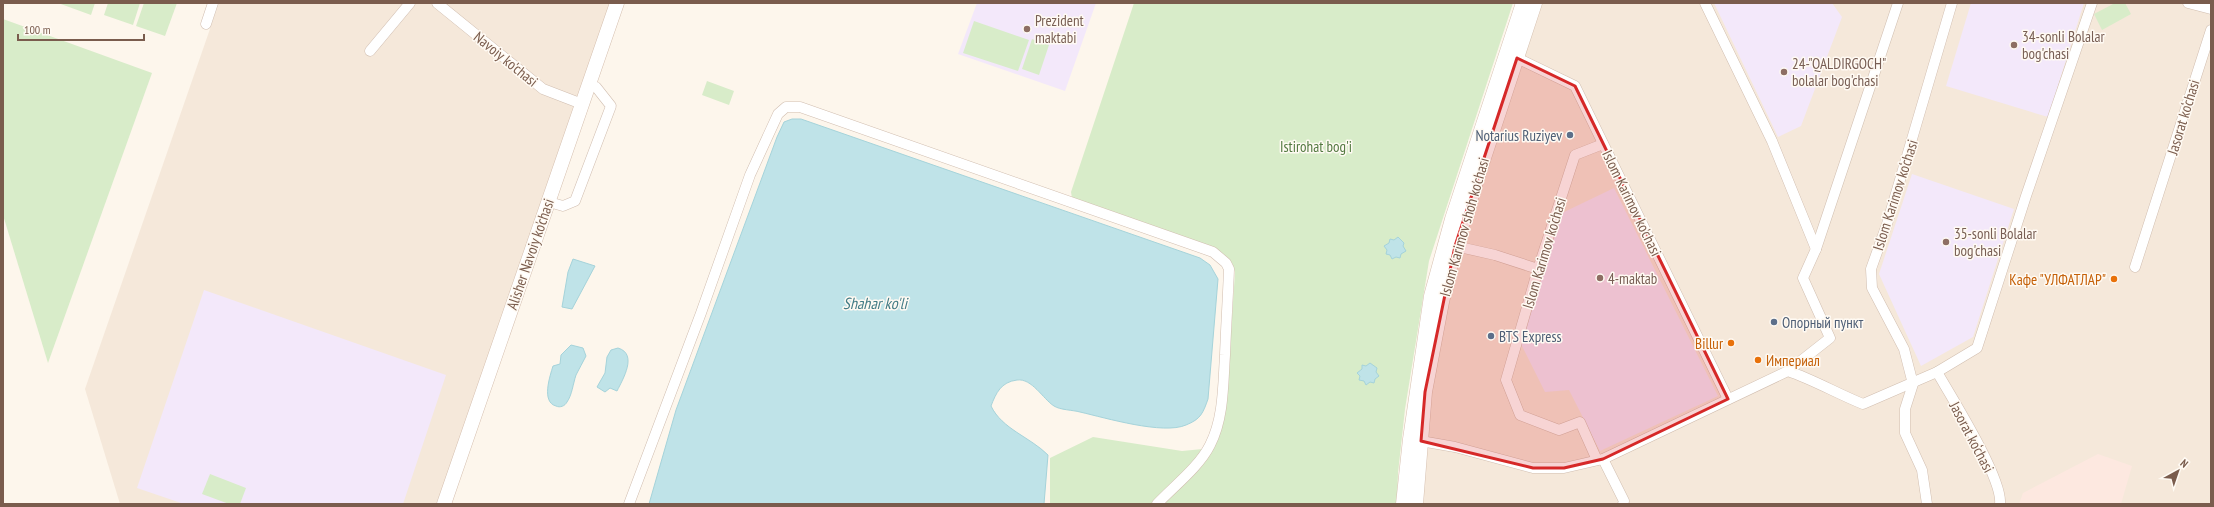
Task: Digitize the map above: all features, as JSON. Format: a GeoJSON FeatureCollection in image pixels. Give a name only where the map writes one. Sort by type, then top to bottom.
{"type":"FeatureCollection","features":[{"type":"Feature","properties":{"kind":"main road","name":"Alisher Navoiy ko'chasi"},"geometry":{"type":"LineString","coordinates":[[536,249],[556,204],[617,3]]}},
{"type":"Feature","properties":{"kind":"main road","name":"Alisher Navoiy ko'chasi"},"geometry":{"type":"LineString","coordinates":[[444,504],[517,303],[589,96],[625,3]]}},
{"type":"Feature","properties":{"kind":"main road","name":"Islom Karimov shoh ko'chasi"},"geometry":{"type":"LineString","coordinates":[[1416,504],[1415,440],[1423,343],[1440,258],[1522,3]]}},
{"type":"Feature","properties":{"kind":"main road","name":"Islom Karimov shoh ko'chasi"},"geometry":{"type":"LineString","coordinates":[[1403,504],[1442,302],[1455,246],[1535,3]]}},
{"type":"Feature","properties":{"kind":"main road","name":"Alisher Navoiy ko'chasi"},"geometry":{"type":"LineString","coordinates":[[453,504],[517,303]]}},
{"type":"Feature","properties":{"kind":"street"},"geometry":{"type":"LineString","coordinates":[[206,24],[214,3]]}},
{"type":"Feature","properties":{"kind":"street"},"geometry":{"type":"LineString","coordinates":[[370,51],[410,3]]}},
{"type":"Feature","properties":{"kind":"street","name":"Navoiy ko'chasi"},"geometry":{"type":"LineString","coordinates":[[436,3],[543,89],[589,96]]}},
{"type":"Feature","properties":{"kind":"street"},"geometry":{"type":"LineString","coordinates":[[1705,3],[1772,141],[1816,249]]}},
{"type":"Feature","properties":{"kind":"street"},"geometry":{"type":"LineString","coordinates":[[1415,440],[1533,468],[1564,468],[1600,460],[1788,370],[1830,338],[1802,278],[1816,249],[1898,3]]}},
{"type":"Feature","properties":{"kind":"street","name":"Islom Karimov ko‘chasi"},"geometry":{"type":"LineString","coordinates":[[1913,384],[1904,349],[1872,288],[1871,269],[1896,195],[1952,3]]}},
{"type":"Feature","properties":{"kind":"street"},"geometry":{"type":"LineString","coordinates":[[1788,370],[1810,378],[1832,391],[1863,404],[1913,384],[1938,372],[1977,348],[2026,196],[2092,3]]}},
{"type":"Feature","properties":{"kind":"street"},"geometry":{"type":"LineString","coordinates":[[2188,3],[2211,9]]}},
{"type":"Feature","properties":{"kind":"street","name":"Jasorat ko‘chasi"},"geometry":{"type":"LineString","coordinates":[[2135,267],[2211,30]]}},
{"type":"Feature","properties":{"kind":"street","name":"Islom Karimov ko'chasi"},"geometry":{"type":"LineString","coordinates":[[1517,58],[1575,86],[1685,314],[1728,399]]}},
{"type":"Feature","properties":{"kind":"street"},"geometry":{"type":"LineString","coordinates":[[556,204],[563,206],[576,201],[611,106],[589,96]]}},
{"type":"Feature","properties":{"kind":"street"},"geometry":{"type":"LineString","coordinates":[[629,504],[756,161],[778,114],[786,107],[800,107],[1129,221],[1213,252],[1226,263],[1229,269],[1224,376],[1221,410],[1214,436],[1210,447],[1157,504]]}},
{"type":"Feature","properties":{"kind":"street","name":"Islom Karimov ko‘chasi"},"geometry":{"type":"LineString","coordinates":[[1600,460],[1580,422],[1559,430],[1520,416],[1506,380],[1538,269],[1575,155],[1603,144]]}},
{"type":"Feature","properties":{"kind":"street"},"geometry":{"type":"LineString","coordinates":[[1455,246],[1495,255],[1538,269]]}},
{"type":"Feature","properties":{"kind":"street","name":"Jasorat ko‘chasi"},"geometry":{"type":"LineString","coordinates":[[1938,372],[1988,461],[2001,497],[2000,504]]}},
{"type":"Feature","properties":{"kind":"street"},"geometry":{"type":"LineString","coordinates":[[1913,384],[1905,409],[1904,433],[1922,470],[1927,504]]}},
{"type":"Feature","properties":{"kind":"street"},"geometry":{"type":"LineString","coordinates":[[1600,460],[1624,500],[1623,504]]}},
{"type":"Feature","properties":{"kind":"highlighted area"},"geometry":{"type":"Polygon","coordinates":[[[1517,58],[1575,86],[1728,399],[1603,459],[1564,468],[1533,468],[1421,441],[1425,392],[1455,246],[1517,58]]]}},
{"type":"Feature","properties":{"kind":"shaded area"},"geometry":{"type":"Polygon","coordinates":[[[219,3],[624,3],[448,504],[120,504],[85,389],[219,3]]]}},
{"type":"Feature","properties":{"kind":"shaded area","name":"Prezident maktabi"},"geometry":{"type":"Polygon","coordinates":[[[977,3],[1096,3],[1065,91],[958,54],[977,3]]]}},
{"type":"Feature","properties":{"kind":"shaded area"},"geometry":{"type":"Polygon","coordinates":[[[1528,3],[2211,3],[2211,504],[1407,504],[1434,289],[1528,3]]]}},
{"type":"Feature","properties":{"kind":"shaded area","name":"24-\"QALDIRGOCH\" bolalar bog'chasi"},"geometry":{"type":"Polygon","coordinates":[[[1714,3],[1832,3],[1842,17],[1801,126],[1778,137],[1714,3]]]}},
{"type":"Feature","properties":{"kind":"shaded area","name":"34-sonli Bolalar bog'chasi"},"geometry":{"type":"Polygon","coordinates":[[[1971,3],[2084,3],[2048,117],[1946,86],[1971,3]]]}},
{"type":"Feature","properties":{"kind":"shaded area","name":"35-sonli Bolalar bog'chasi"},"geometry":{"type":"Polygon","coordinates":[[[1912,174],[2014,209],[1973,337],[1921,366],[1879,274],[1912,174]]]}},
{"type":"Feature","properties":{"kind":"shaded area","name":"4-maktab"},"geometry":{"type":"Polygon","coordinates":[[[1614,188],[1718,396],[1600,451],[1569,390],[1545,392],[1521,344],[1562,213],[1614,188]]]}},
{"type":"Feature","properties":{"kind":"shaded area"},"geometry":{"type":"Polygon","coordinates":[[[204,290],[446,375],[403,504],[184,504],[137,488],[204,290]]]}},
{"type":"Feature","properties":{"kind":"shaded area"},"geometry":{"type":"Polygon","coordinates":[[[2098,454],[2132,466],[2121,504],[2019,504],[2023,493],[2098,454]]]}},
{"type":"Feature","properties":{"kind":"green space"},"geometry":{"type":"Polygon","coordinates":[[[58,3],[95,3],[91,15],[58,3]]]}},
{"type":"Feature","properties":{"kind":"green space"},"geometry":{"type":"Polygon","coordinates":[[[108,3],[140,3],[133,25],[104,15],[108,3]]]}},
{"type":"Feature","properties":{"kind":"green space"},"geometry":{"type":"Polygon","coordinates":[[[144,3],[177,3],[165,36],[136,26],[144,3]]]}},
{"type":"Feature","properties":{"kind":"green space","name":"Istirohat bog'i"},"geometry":{"type":"Polygon","coordinates":[[[1134,3],[1513,3],[1429,261],[1405,409],[1398,473],[1397,504],[1050,504],[1050,458],[1093,437],[1182,451],[1213,448],[1217,440],[1226,408],[1235,272],[1232,263],[1221,253],[1072,198],[1071,192],[1134,3]]]}},
{"type":"Feature","properties":{"kind":"green space"},"geometry":{"type":"Polygon","coordinates":[[[2115,3],[2125,3],[2131,14],[2102,30],[2094,14],[2115,3]]]}},
{"type":"Feature","properties":{"kind":"green space"},"geometry":{"type":"Polygon","coordinates":[[[3,19],[152,73],[48,363],[3,215],[3,19]]]}},
{"type":"Feature","properties":{"kind":"green space"},"geometry":{"type":"Polygon","coordinates":[[[974,21],[1029,40],[1018,71],[963,53],[974,21]]]}},
{"type":"Feature","properties":{"kind":"green space"},"geometry":{"type":"Polygon","coordinates":[[[1032,39],[1049,45],[1039,75],[1022,69],[1032,39]]]}},
{"type":"Feature","properties":{"kind":"green space"},"geometry":{"type":"Polygon","coordinates":[[[707,81],[734,91],[729,105],[702,95],[707,81]]]}},
{"type":"Feature","properties":{"kind":"green space"},"geometry":{"type":"Polygon","coordinates":[[[210,474],[246,488],[240,504],[229,504],[202,494],[210,474]]]}},
{"type":"Feature","properties":{"kind":"water","name":"Shahar ko'li"},"geometry":{"type":"Polygon","coordinates":[[[792,119],[801,119],[1200,258],[1210,265],[1218,279],[1208,399],[1201,415],[1191,423],[1176,428],[1149,427],[1054,406],[1028,382],[1017,380],[1007,383],[1000,389],[991,406],[1002,421],[1048,455],[1044,504],[649,504],[676,410],[777,137],[784,122],[792,119]]]}},
{"type":"Feature","properties":{"kind":"water"},"geometry":{"type":"Polygon","coordinates":[[[1398,237],[1404,243],[1403,246],[1406,251],[1401,254],[1400,258],[1396,257],[1392,259],[1390,255],[1386,254],[1387,250],[1384,246],[1389,243],[1390,239],[1394,240],[1398,237]]]}},
{"type":"Feature","properties":{"kind":"water"},"geometry":{"type":"Polygon","coordinates":[[[573,259],[595,266],[572,309],[562,307],[568,272],[573,259]]]}},
{"type":"Feature","properties":{"kind":"water"},"geometry":{"type":"Polygon","coordinates":[[[571,345],[583,348],[586,356],[576,375],[569,399],[564,406],[558,407],[551,404],[549,399],[549,382],[553,366],[560,364],[561,355],[571,345]]]}},
{"type":"Feature","properties":{"kind":"water"},"geometry":{"type":"Polygon","coordinates":[[[618,348],[624,351],[627,356],[628,361],[625,374],[617,391],[610,388],[605,392],[597,387],[605,373],[607,357],[611,350],[618,348]]]}},
{"type":"Feature","properties":{"kind":"water"},"geometry":{"type":"Polygon","coordinates":[[[1370,363],[1377,368],[1376,372],[1379,376],[1375,379],[1374,383],[1370,382],[1366,385],[1364,381],[1359,380],[1360,376],[1357,373],[1362,369],[1362,365],[1366,366],[1370,363]]]}},
{"type":"Feature","properties":{"kind":"place","name":"Prezident maktabi"},"geometry":{"type":"Point","coordinates":[1027,29]}},
{"type":"Feature","properties":{"kind":"place","name":"34-sonli Bolalar bog'chasi"},"geometry":{"type":"Point","coordinates":[2014,45]}},
{"type":"Feature","properties":{"kind":"place","name":"24-\"QALDIRGOCH\" bolalar bog'chasi"},"geometry":{"type":"Point","coordinates":[1784,72]}},
{"type":"Feature","properties":{"kind":"place","name":"Notarius Ruziyev"},"geometry":{"type":"Point","coordinates":[1570,135]}},
{"type":"Feature","properties":{"kind":"place","name":"35-sonli Bolalar bog'chasi"},"geometry":{"type":"Point","coordinates":[1946,242]}},
{"type":"Feature","properties":{"kind":"place","name":"4-maktab"},"geometry":{"type":"Point","coordinates":[1600,278]}},
{"type":"Feature","properties":{"kind":"place","name":"Кафе \"УЛФАТЛАР\""},"geometry":{"type":"Point","coordinates":[2114,279]}},
{"type":"Feature","properties":{"kind":"place","name":"Опорный пункт"},"geometry":{"type":"Point","coordinates":[1774,322]}},
{"type":"Feature","properties":{"kind":"place","name":"BTS Express"},"geometry":{"type":"Point","coordinates":[1491,336]}},
{"type":"Feature","properties":{"kind":"place","name":"Billur"},"geometry":{"type":"Point","coordinates":[1731,343]}},
{"type":"Feature","properties":{"kind":"place","name":"Империал"},"geometry":{"type":"Point","coordinates":[1758,360]}}]}
